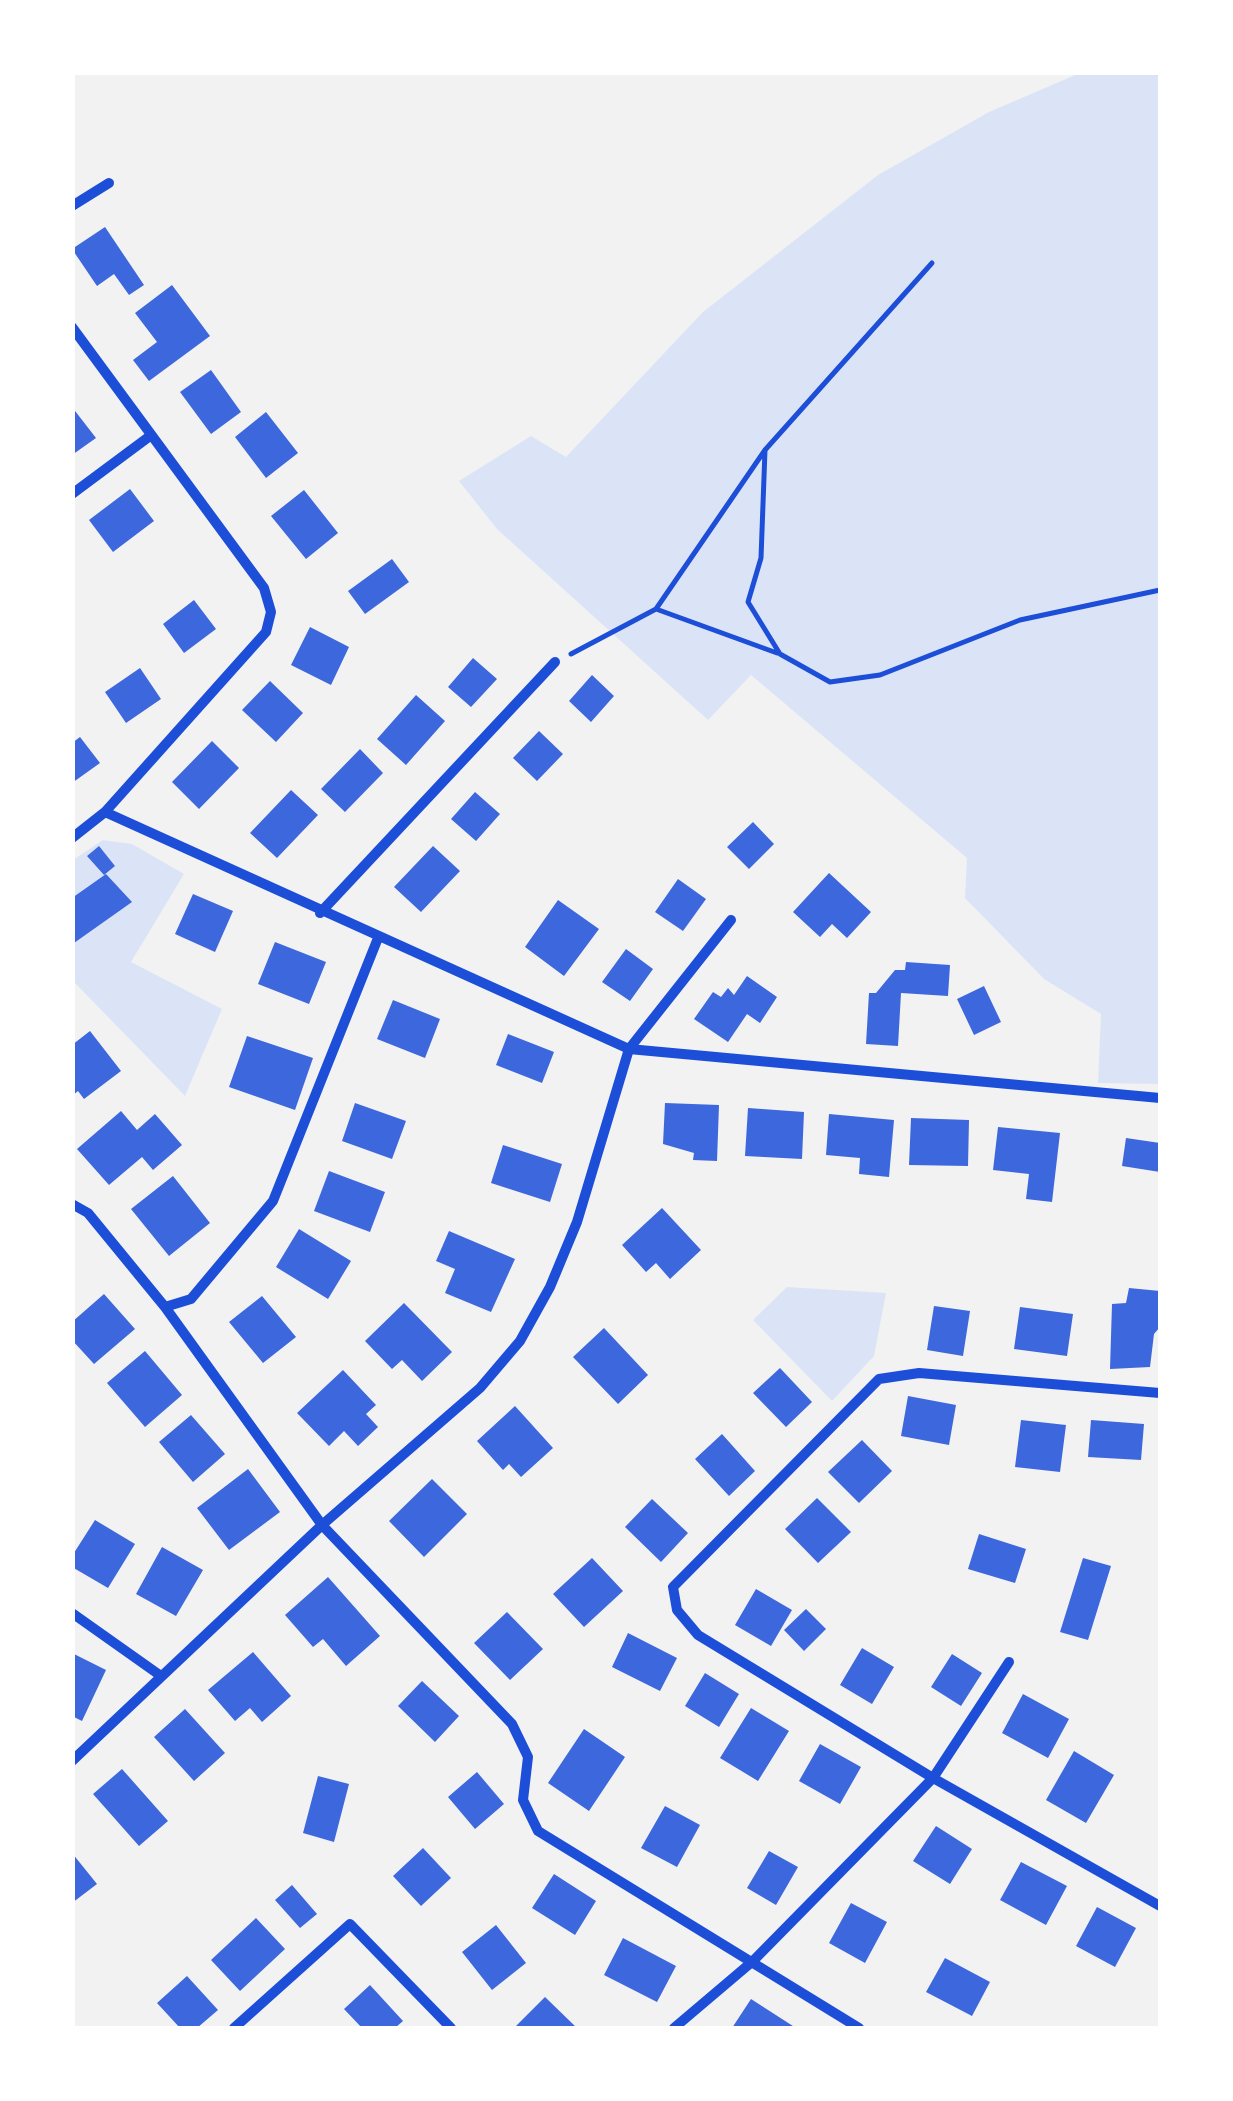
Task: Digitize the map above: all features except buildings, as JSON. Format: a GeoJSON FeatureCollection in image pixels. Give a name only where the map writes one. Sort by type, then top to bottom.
{"type":"FeatureCollection","features":[{"type":"Feature","properties":{"kind":"street"},"geometry":{"type":"LineString","coordinates":[[72,206],[110,183]]}},
{"type":"Feature","properties":{"kind":"street"},"geometry":{"type":"LineString","coordinates":[[72,327],[264,588],[270,612],[266,632],[104,812],[72,838]]}},
{"type":"Feature","properties":{"kind":"street"},"geometry":{"type":"LineString","coordinates":[[72,494],[150,436]]}},
{"type":"Feature","properties":{"kind":"street"},"geometry":{"type":"LineString","coordinates":[[320,913],[555,662]]}},
{"type":"Feature","properties":{"kind":"street"},"geometry":{"type":"LineString","coordinates":[[104,812],[320,913],[629,1049],[1160,1098]]}},
{"type":"Feature","properties":{"kind":"street"},"geometry":{"type":"LineString","coordinates":[[72,1761],[322,1525],[480,1388],[520,1342],[550,1288],[578,1222],[629,1049],[730,920]]}},
{"type":"Feature","properties":{"kind":"street"},"geometry":{"type":"LineString","coordinates":[[165,1307],[191,1299],[273,1201],[378,938]]}},
{"type":"Feature","properties":{"kind":"street"},"geometry":{"type":"LineString","coordinates":[[72,1204],[88,1213],[165,1307],[322,1525],[512,1724],[528,1757],[523,1800],[538,1831],[859,2028]]}},
{"type":"Feature","properties":{"kind":"street"},"geometry":{"type":"LineString","coordinates":[[1160,1394],[918,1373],[879,1379],[673,1587],[677,1610],[698,1635],[933,1778],[1160,1906]]}},
{"type":"Feature","properties":{"kind":"street"},"geometry":{"type":"LineString","coordinates":[[72,1613],[162,1676]]}},
{"type":"Feature","properties":{"kind":"street"},"geometry":{"type":"LineString","coordinates":[[674,2028],[753,1961],[933,1778],[1009,1662]]}},
{"type":"Feature","properties":{"kind":"street"},"geometry":{"type":"LineString","coordinates":[[234,2028],[350,1924],[451,2028]]}},
{"type":"Feature","properties":{"kind":"path"},"geometry":{"type":"LineString","coordinates":[[555,662],[656,609],[764,450],[932,263]]}},
{"type":"Feature","properties":{"kind":"path"},"geometry":{"type":"LineString","coordinates":[[764,450],[761,558],[748,602],[780,654]]}},
{"type":"Feature","properties":{"kind":"path"},"geometry":{"type":"LineString","coordinates":[[656,609],[780,654],[830,682],[880,675],[1020,620],[1160,590]]}},
{"type":"Feature","properties":{"kind":"shaded area"},"geometry":{"type":"Polygon","coordinates":[[[1080,73],[1160,73],[1160,1084],[1098,1083],[1101,1014],[1044,979],[965,898],[967,858],[751,675],[708,720],[497,529],[459,481],[531,436],[566,457],[703,312],[878,175],[989,112],[1080,73]]]}},
{"type":"Feature","properties":{"kind":"shaded area"},"geometry":{"type":"Polygon","coordinates":[[[103,840],[132,844],[184,874],[131,962],[222,1009],[185,1096],[73,981],[72,941],[131,902],[73,898],[73,860],[103,840]]]}},
{"type":"Feature","properties":{"kind":"shaded area"},"geometry":{"type":"Polygon","coordinates":[[[787,1287],[886,1293],[874,1356],[832,1401],[753,1320],[787,1287]]]}}]}
